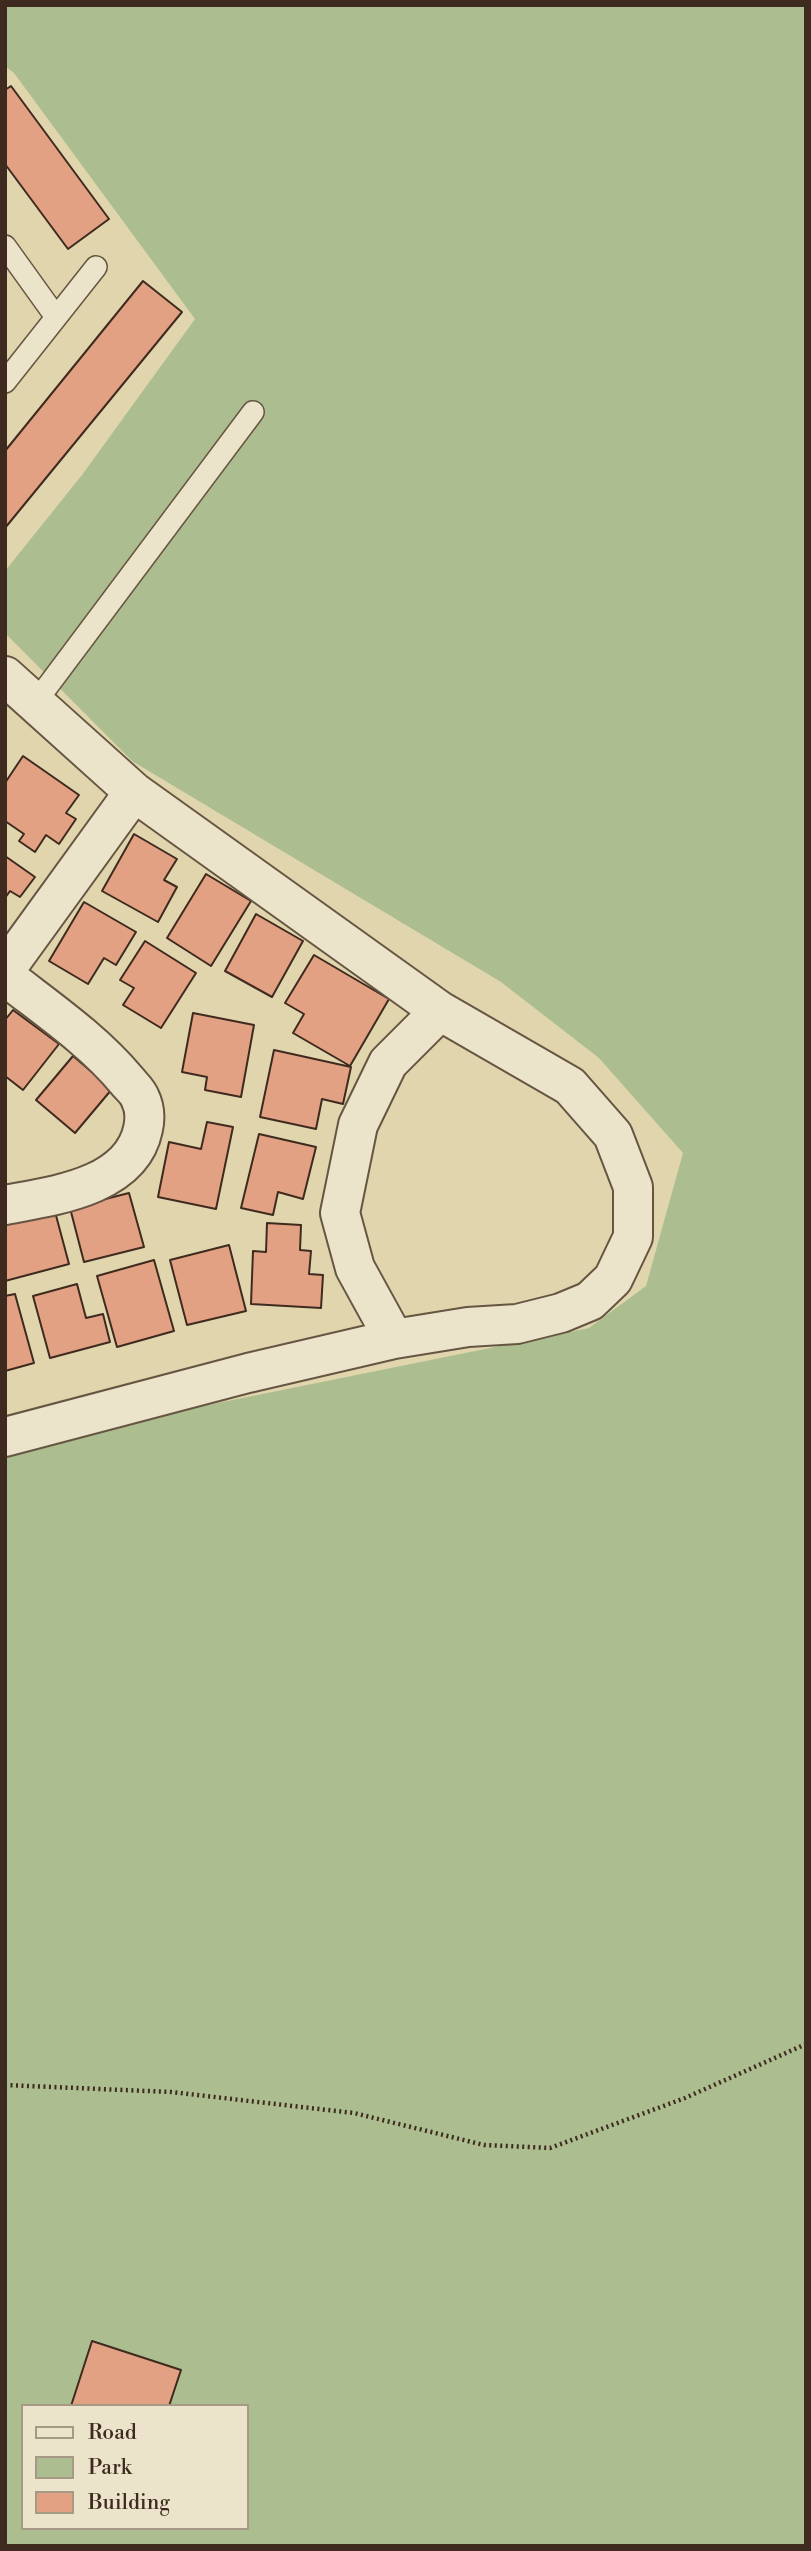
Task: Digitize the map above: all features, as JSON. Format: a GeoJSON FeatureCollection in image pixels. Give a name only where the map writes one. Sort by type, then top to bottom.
{"type":"FeatureCollection","features":[{"type":"Feature","properties":{"kind":"street"},"geometry":{"type":"LineString","coordinates":[[5,676],[134,792],[440,1011],[570,1086],[613,1135],[633,1187],[633,1237],[613,1279],[590,1301],[561,1313],[517,1324],[468,1327],[394,1339],[248,1373],[5,1437]]}},
{"type":"Feature","properties":{"kind":"street"},"geometry":{"type":"LineString","coordinates":[[5,970],[134,792]]}},
{"type":"Feature","properties":{"kind":"street"},"geometry":{"type":"LineString","coordinates":[[5,976],[109,1058],[140,1097],[145,1120],[141,1140],[130,1157],[114,1171],[92,1184],[57,1195],[5,1205]]}},
{"type":"Feature","properties":{"kind":"street"},"geometry":{"type":"LineString","coordinates":[[394,1339],[355,1268],[340,1213],[358,1125],[388,1063],[440,1011]]}},
{"type":"Feature","properties":{"kind":"lane"},"geometry":{"type":"LineString","coordinates":[[5,246],[56,317]]}},
{"type":"Feature","properties":{"kind":"lane"},"geometry":{"type":"LineString","coordinates":[[5,382],[96,267]]}},
{"type":"Feature","properties":{"kind":"lane"},"geometry":{"type":"LineString","coordinates":[[36,703],[253,412]]}},
{"type":"Feature","properties":{"kind":"path"},"geometry":{"type":"LineString","coordinates":[[5,2085],[171,2092],[354,2113],[484,2144],[551,2148],[685,2098],[806,2044]]}},
{"type":"Feature","properties":{"kind":"green space"},"geometry":{"type":"Polygon","coordinates":[[[5,5],[806,5],[806,2546],[5,2546],[5,1446],[589,1328],[646,1286],[683,1153],[599,1058],[501,982],[132,761],[5,633],[5,571],[82,475],[195,319],[14,73],[5,66],[5,5]]]}},
{"type":"Feature","properties":{"kind":"building"},"geometry":{"type":"Polygon","coordinates":[[[11,86],[109,219],[68,249],[5,164],[5,90],[11,86]]]}},
{"type":"Feature","properties":{"kind":"building"},"geometry":{"type":"Polygon","coordinates":[[[143,281],[182,312],[5,528],[5,451],[143,281]]]}},
{"type":"Feature","properties":{"kind":"building"},"geometry":{"type":"Polygon","coordinates":[[[23,756],[79,795],[66,813],[76,819],[59,844],[46,835],[35,852],[19,841],[24,834],[5,821],[5,783],[23,756]]]}},
{"type":"Feature","properties":{"kind":"building"},"geometry":{"type":"Polygon","coordinates":[[[134,834],[177,859],[164,880],[177,887],[158,922],[102,891],[134,834]]]}},
{"type":"Feature","properties":{"kind":"building"},"geometry":{"type":"Polygon","coordinates":[[[5,856],[35,877],[20,897],[10,891],[5,898],[5,856]]]}},
{"type":"Feature","properties":{"kind":"building"},"geometry":{"type":"Polygon","coordinates":[[[206,874],[251,901],[211,966],[167,938],[206,874]]]}},
{"type":"Feature","properties":{"kind":"building"},"geometry":{"type":"Polygon","coordinates":[[[84,902],[136,932],[116,965],[104,958],[88,984],[49,961],[84,902]]]}},
{"type":"Feature","properties":{"kind":"building"},"geometry":{"type":"Polygon","coordinates":[[[256,914],[303,941],[272,997],[225,971],[256,914]]]}},
{"type":"Feature","properties":{"kind":"building"},"geometry":{"type":"Polygon","coordinates":[[[145,941],[196,973],[161,1028],[123,1005],[134,988],[120,980],[145,941]]]}},
{"type":"Feature","properties":{"kind":"building"},"geometry":{"type":"Polygon","coordinates":[[[314,955],[389,999],[350,1066],[293,1033],[304,1014],[285,1003],[314,955]]]}},
{"type":"Feature","properties":{"kind":"building"},"geometry":{"type":"Polygon","coordinates":[[[13,1010],[59,1044],[23,1090],[5,1076],[5,1020],[13,1010]]]}},
{"type":"Feature","properties":{"kind":"building"},"geometry":{"type":"Polygon","coordinates":[[[193,1013],[254,1025],[241,1097],[205,1090],[207,1077],[182,1072],[193,1013]]]}},
{"type":"Feature","properties":{"kind":"building"},"geometry":{"type":"Polygon","coordinates":[[[274,1050],[351,1067],[343,1104],[322,1099],[316,1129],[260,1117],[274,1050]]]}},
{"type":"Feature","properties":{"kind":"building"},"geometry":{"type":"Polygon","coordinates":[[[73,1056],[112,1089],[75,1133],[36,1100],[73,1056]]]}},
{"type":"Feature","properties":{"kind":"building"},"geometry":{"type":"Polygon","coordinates":[[[207,1122],[233,1127],[216,1209],[158,1197],[169,1142],[201,1149],[207,1122]]]}},
{"type":"Feature","properties":{"kind":"building"},"geometry":{"type":"Polygon","coordinates":[[[259,1134],[316,1147],[303,1199],[278,1192],[273,1215],[241,1208],[259,1134]]]}},
{"type":"Feature","properties":{"kind":"building"},"geometry":{"type":"Polygon","coordinates":[[[129,1193],[144,1247],[84,1262],[70,1208],[129,1193]]]}},
{"type":"Feature","properties":{"kind":"building"},"geometry":{"type":"Polygon","coordinates":[[[54,1208],[69,1264],[5,1281],[5,1222],[54,1208]]]}},
{"type":"Feature","properties":{"kind":"building"},"geometry":{"type":"Polygon","coordinates":[[[267,1223],[301,1225],[300,1250],[311,1251],[309,1274],[323,1275],[321,1308],[251,1304],[253,1251],[266,1252],[267,1223]]]}},
{"type":"Feature","properties":{"kind":"building"},"geometry":{"type":"Polygon","coordinates":[[[229,1245],[246,1311],[187,1325],[170,1260],[229,1245]]]}},
{"type":"Feature","properties":{"kind":"building"},"geometry":{"type":"Polygon","coordinates":[[[154,1260],[174,1331],[117,1347],[97,1276],[154,1260]]]}},
{"type":"Feature","properties":{"kind":"building"},"geometry":{"type":"Polygon","coordinates":[[[77,1284],[86,1318],[103,1314],[110,1342],[50,1358],[33,1296],[77,1284]]]}},
{"type":"Feature","properties":{"kind":"building"},"geometry":{"type":"Polygon","coordinates":[[[15,1294],[34,1363],[5,1371],[5,1296],[15,1294]]]}},
{"type":"Feature","properties":{"kind":"building"},"geometry":{"type":"Polygon","coordinates":[[[92,2341],[181,2370],[170,2404],[72,2404],[92,2341]]]}}]}
